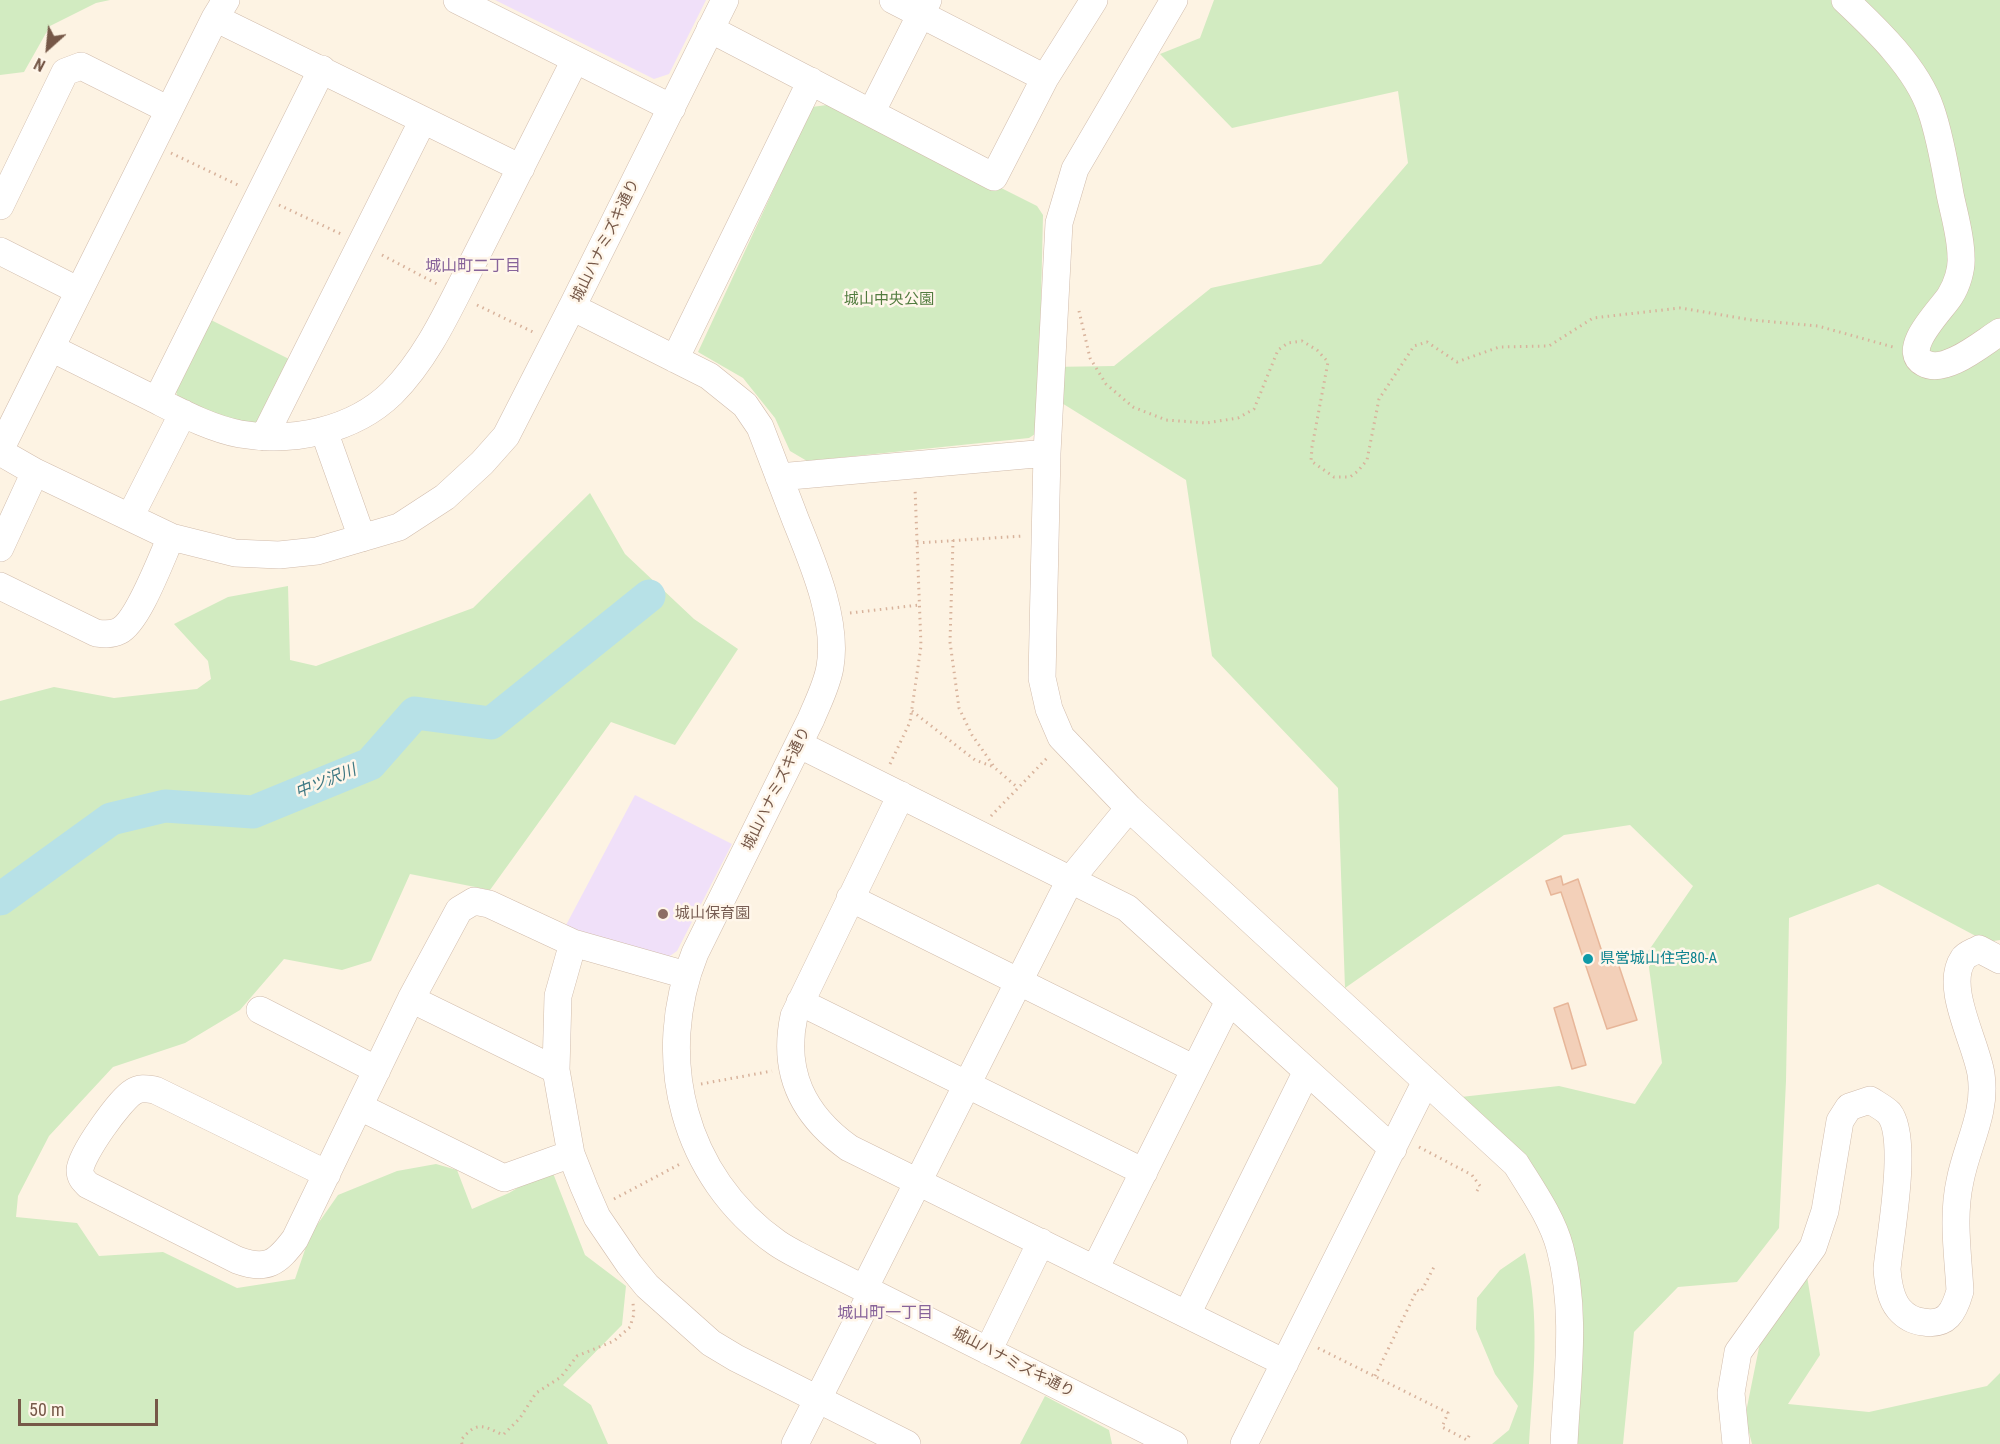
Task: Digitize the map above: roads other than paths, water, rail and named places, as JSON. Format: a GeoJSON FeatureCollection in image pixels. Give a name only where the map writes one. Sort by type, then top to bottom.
{"type":"FeatureCollection","features":[{"type":"Feature","properties":{"kind":"street"},"geometry":{"type":"LineString","coordinates":[[457,0],[672,108]]}},
{"type":"Feature","properties":{"kind":"street","name":"城山ハナミズキ通り"},"geometry":{"type":"LineString","coordinates":[[725,0],[572,307],[709,376],[745,405],[760,426],[819,579],[831,643],[830,667],[823,693],[800,745],[686,975],[678,1017],[676,1049],[683,1111],[711,1174],[729,1198],[777,1243],[988,1351],[1127,1434],[1174,1444]]}},
{"type":"Feature","properties":{"kind":"street"},"geometry":{"type":"LineString","coordinates":[[893,0],[924,7],[1045,78]]}},
{"type":"Feature","properties":{"kind":"street"},"geometry":{"type":"LineString","coordinates":[[710,29],[994,177],[1045,78],[1094,0]]}},
{"type":"Feature","properties":{"kind":"street"},"geometry":{"type":"LineString","coordinates":[[1845,0],[1911,70],[1931,108],[1947,175],[1962,257],[1958,279],[1950,296],[1919,338],[1915,353],[1922,363],[1934,367],[1951,363],[2000,332]]}},
{"type":"Feature","properties":{"kind":"street"},"geometry":{"type":"LineString","coordinates":[[1166,2],[1076,169],[1059,223],[1047,453],[1042,678],[1049,709],[1064,740],[1129,808],[1516,1164],[1545,1210],[1560,1248],[1571,1315],[1564,1444]]}},
{"type":"Feature","properties":{"kind":"street"},"geometry":{"type":"LineString","coordinates":[[871,112],[924,7]]}},
{"type":"Feature","properties":{"kind":"street"},"geometry":{"type":"LineString","coordinates":[[521,168],[322,69],[221,9],[0,451],[35,472],[171,537],[236,553],[279,555],[317,551],[399,527],[445,497],[482,463],[506,436],[572,307]]}},
{"type":"Feature","properties":{"kind":"street"},"geometry":{"type":"LineString","coordinates":[[51,348],[183,413],[210,425],[238,433],[264,437],[293,436],[324,431],[350,421],[391,394],[423,354],[452,302],[575,60]]}},
{"type":"Feature","properties":{"kind":"street"},"geometry":{"type":"LineString","coordinates":[[0,206],[64,72],[81,66],[169,110]]}},
{"type":"Feature","properties":{"kind":"street"},"geometry":{"type":"LineString","coordinates":[[157,400],[322,69]]}},
{"type":"Feature","properties":{"kind":"street"},"geometry":{"type":"LineString","coordinates":[[675,359],[811,81]]}},
{"type":"Feature","properties":{"kind":"street"},"geometry":{"type":"LineString","coordinates":[[264,437],[423,120]]}},
{"type":"Feature","properties":{"kind":"street"},"geometry":{"type":"LineString","coordinates":[[0,251],[80,291]]}},
{"type":"Feature","properties":{"kind":"street"},"geometry":{"type":"LineString","coordinates":[[130,517],[183,413]]}},
{"type":"Feature","properties":{"kind":"street"},"geometry":{"type":"LineString","coordinates":[[324,431],[362,538]]}},
{"type":"Feature","properties":{"kind":"street"},"geometry":{"type":"LineString","coordinates":[[779,477],[1047,453]]}},
{"type":"Feature","properties":{"kind":"street"},"geometry":{"type":"LineString","coordinates":[[0,548],[35,472]]}},
{"type":"Feature","properties":{"kind":"street"},"geometry":{"type":"LineString","coordinates":[[0,586],[96,633],[109,635],[120,631],[134,617],[171,537]]}},
{"type":"Feature","properties":{"kind":"street"},"geometry":{"type":"LineString","coordinates":[[800,745],[1127,908],[1307,1071],[1404,1146]]}},
{"type":"Feature","properties":{"kind":"street"},"geometry":{"type":"LineString","coordinates":[[891,790],[850,898],[800,1002],[791,1030],[792,1067],[803,1099],[819,1123],[849,1148],[1285,1363]]}},
{"type":"Feature","properties":{"kind":"street"},"geometry":{"type":"LineString","coordinates":[[795,1444],[919,1182],[1070,880],[1129,808]]}},
{"type":"Feature","properties":{"kind":"street"},"geometry":{"type":"LineString","coordinates":[[850,898],[1195,1069]]}},
{"type":"Feature","properties":{"kind":"street"},"geometry":{"type":"LineString","coordinates":[[327,1174],[155,1090],[145,1088],[133,1092],[96,1135],[80,1170],[81,1178],[88,1185],[251,1266],[268,1264],[282,1257],[296,1239],[411,999],[459,910],[474,901],[489,904],[573,943],[686,975]]}},
{"type":"Feature","properties":{"kind":"street"},"geometry":{"type":"LineString","coordinates":[[573,943],[558,996],[556,1070],[571,1154],[594,1209],[614,1242],[639,1275],[670,1308],[711,1343],[907,1444]]}},
{"type":"Feature","properties":{"kind":"street"},"geometry":{"type":"LineString","coordinates":[[1736,1444],[1731,1393],[1738,1352],[1813,1247],[1825,1210],[1840,1121],[1849,1107],[1870,1100],[1890,1114],[1897,1132],[1899,1158],[1887,1269],[1888,1286],[1898,1308],[1914,1321],[1935,1324],[1948,1318],[1957,1303],[1960,1291],[1956,1207],[1960,1179],[1983,1103],[1981,1073],[1959,997],[1956,975],[1964,957],[1979,949],[2000,960]]}},
{"type":"Feature","properties":{"kind":"street"},"geometry":{"type":"LineString","coordinates":[[411,999],[556,1070]]}},
{"type":"Feature","properties":{"kind":"street"},"geometry":{"type":"LineString","coordinates":[[1095,1269],[1229,1001]]}},
{"type":"Feature","properties":{"kind":"street"},"geometry":{"type":"LineString","coordinates":[[800,1002],[1144,1172]]}},
{"type":"Feature","properties":{"kind":"street"},"geometry":{"type":"LineString","coordinates":[[260,1010],[377,1070]]}},
{"type":"Feature","properties":{"kind":"street"},"geometry":{"type":"LineString","coordinates":[[1187,1314],[1307,1071]]}},
{"type":"Feature","properties":{"kind":"street"},"geometry":{"type":"LineString","coordinates":[[1244,1444],[1285,1363],[1404,1146],[1426,1082]]}},
{"type":"Feature","properties":{"kind":"street"},"geometry":{"type":"LineString","coordinates":[[360,1107],[504,1178],[571,1154]]}},
{"type":"Feature","properties":{"kind":"street"},"geometry":{"type":"LineString","coordinates":[[988,1351],[1041,1242]]}},
{"type":"Feature","properties":{"kind":"waterway","name":"中ツ沢川"},"geometry":{"type":"LineString","coordinates":[[0,899],[111,819],[165,806],[253,812],[370,764],[415,713],[491,723],[649,596]]}},
{"type":"Feature","properties":{"kind":"place","name":"城山保育園"},"geometry":{"type":"Point","coordinates":[663,914]}},
{"type":"Feature","properties":{"kind":"place","name":"県営城山住宅80-A"},"geometry":{"type":"Point","coordinates":[1588,959]}},
{"type":"Feature","properties":{"kind":"district","name":"城山町二丁目"},"geometry":{"type":"Point","coordinates":[473,267]}},
{"type":"Feature","properties":{"kind":"district","name":"城山町一丁目"},"geometry":{"type":"Point","coordinates":[885,1314]}},
{"type":"Feature","properties":{"kind":"park label","name":"城山中央公園"},"geometry":{"type":"Point","coordinates":[889,300]}}]}
